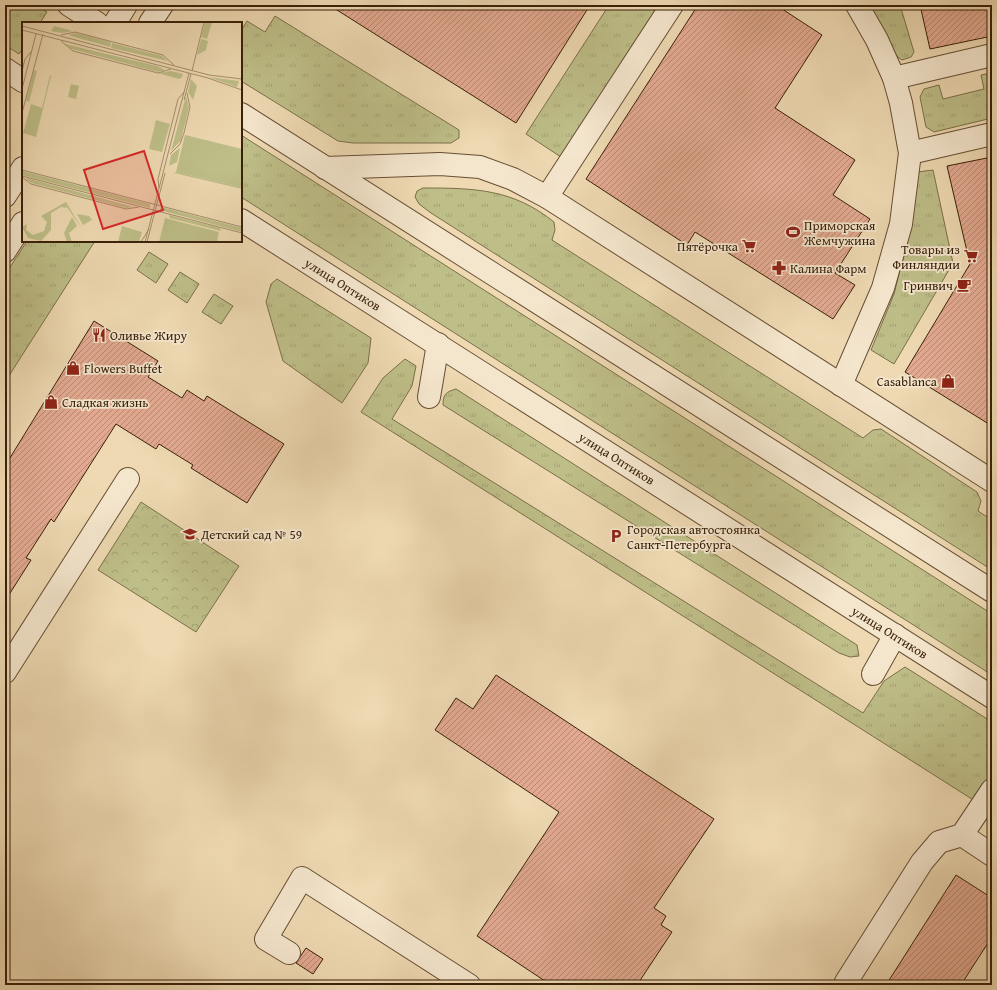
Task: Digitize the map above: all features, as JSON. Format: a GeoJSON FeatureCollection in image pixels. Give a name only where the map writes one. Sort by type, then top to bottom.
{"type":"FeatureCollection","features":[{"type":"Feature","properties":{"kind":"street"},"geometry":{"type":"LineString","coordinates":[[69,5],[95,22]]}},
{"type":"Feature","properties":{"kind":"street"},"geometry":{"type":"LineString","coordinates":[[116,22],[126,5]]}},
{"type":"Feature","properties":{"kind":"street"},"geometry":{"type":"LineString","coordinates":[[151,22],[162,5]]}},
{"type":"Feature","properties":{"kind":"street"},"geometry":{"type":"LineString","coordinates":[[547,197],[672,5]]}},
{"type":"Feature","properties":{"kind":"street"},"geometry":{"type":"LineString","coordinates":[[842,385],[883,288],[901,224],[910,153],[901,103],[894,78],[877,40],[857,5]]}},
{"type":"Feature","properties":{"kind":"street"},"geometry":{"type":"LineString","coordinates":[[894,78],[992,54]]}},
{"type":"Feature","properties":{"kind":"street"},"geometry":{"type":"LineString","coordinates":[[5,70],[22,80]]}},
{"type":"Feature","properties":{"kind":"street"},"geometry":{"type":"LineString","coordinates":[[242,115],[992,591]]}},
{"type":"Feature","properties":{"kind":"street"},"geometry":{"type":"LineString","coordinates":[[910,153],[992,134]]}},
{"type":"Feature","properties":{"kind":"street"},"geometry":{"type":"LineString","coordinates":[[325,168],[440,164],[480,167],[513,179],[547,197],[992,481]]}},
{"type":"Feature","properties":{"kind":"street"},"geometry":{"type":"LineString","coordinates":[[5,196],[22,170]]}},
{"type":"Feature","properties":{"kind":"street","name":"улица Оптиков"},"geometry":{"type":"LineString","coordinates":[[242,221],[992,697]]}},
{"type":"Feature","properties":{"kind":"street"},"geometry":{"type":"LineString","coordinates":[[5,251],[22,225]]}},
{"type":"Feature","properties":{"kind":"street"},"geometry":{"type":"LineString","coordinates":[[429,397],[438,344]]}},
{"type":"Feature","properties":{"kind":"street"},"geometry":{"type":"LineString","coordinates":[[5,672],[128,479]]}},
{"type":"Feature","properties":{"kind":"street"},"geometry":{"type":"LineString","coordinates":[[873,674],[895,636]]}},
{"type":"Feature","properties":{"kind":"street"},"geometry":{"type":"LineString","coordinates":[[847,985],[846,982],[922,862],[939,842],[962,836],[992,790]]}},
{"type":"Feature","properties":{"kind":"street"},"geometry":{"type":"LineString","coordinates":[[962,836],[992,855]]}},
{"type":"Feature","properties":{"kind":"street"},"geometry":{"type":"LineString","coordinates":[[289,953],[266,939],[302,878],[469,985]]}},
{"type":"Feature","properties":{"kind":"green space"},"geometry":{"type":"Polygon","coordinates":[[[5,5],[35,5],[47,12],[41,22],[22,22],[22,50],[19,54],[5,45],[5,5]]]}},
{"type":"Feature","properties":{"kind":"green space"},"geometry":{"type":"Polygon","coordinates":[[[609,5],[660,5],[561,157],[526,134],[609,5]]]}},
{"type":"Feature","properties":{"kind":"green space"},"geometry":{"type":"Polygon","coordinates":[[[869,5],[900,5],[914,52],[911,57],[902,60],[895,55],[869,5]]]}},
{"type":"Feature","properties":{"kind":"green space"},"geometry":{"type":"Polygon","coordinates":[[[275,16],[459,130],[459,138],[451,143],[353,143],[338,141],[242,82],[242,29],[247,21],[265,32],[275,16]]]}},
{"type":"Feature","properties":{"kind":"green space"},"geometry":{"type":"Polygon","coordinates":[[[992,73],[992,118],[934,132],[926,127],[920,97],[924,89],[939,85],[943,99],[984,89],[981,75],[992,73]]]}},
{"type":"Feature","properties":{"kind":"green space"},"geometry":{"type":"Polygon","coordinates":[[[242,136],[992,614],[992,675],[242,198],[242,136]]]}},
{"type":"Feature","properties":{"kind":"green space"},"geometry":{"type":"Polygon","coordinates":[[[933,170],[953,263],[894,364],[871,350],[894,294],[911,227],[917,172],[933,170]]]}},
{"type":"Feature","properties":{"kind":"green space"},"geometry":{"type":"Polygon","coordinates":[[[423,188],[476,190],[493,193],[524,203],[539,211],[554,222],[555,230],[552,240],[863,438],[873,430],[881,429],[977,492],[981,501],[978,511],[992,520],[992,570],[431,213],[419,204],[415,197],[417,191],[423,188]]]}},
{"type":"Feature","properties":{"kind":"green space"},"geometry":{"type":"Polygon","coordinates":[[[26,242],[94,242],[5,382],[5,275],[26,242]]]}},
{"type":"Feature","properties":{"kind":"green space"},"geometry":{"type":"Polygon","coordinates":[[[149,252],[168,264],[156,283],[137,270],[149,252]]]}},
{"type":"Feature","properties":{"kind":"green space"},"geometry":{"type":"Polygon","coordinates":[[[180,272],[199,284],[187,303],[168,290],[180,272]]]}},
{"type":"Feature","properties":{"kind":"green space"},"geometry":{"type":"Polygon","coordinates":[[[277,279],[371,338],[368,363],[342,403],[283,361],[266,302],[271,284],[277,279]]]}},
{"type":"Feature","properties":{"kind":"green space"},"geometry":{"type":"Polygon","coordinates":[[[214,294],[233,306],[221,324],[202,312],[214,294]]]}},
{"type":"Feature","properties":{"kind":"green space"},"geometry":{"type":"Polygon","coordinates":[[[405,359],[416,366],[412,386],[392,419],[863,713],[884,681],[905,667],[992,722],[992,774],[975,801],[361,412],[383,378],[405,359]]]}},
{"type":"Feature","properties":{"kind":"green space"},"geometry":{"type":"Polygon","coordinates":[[[456,389],[857,645],[859,656],[850,657],[839,653],[443,405],[446,394],[456,389]]]}},
{"type":"Feature","properties":{"kind":"green space"},"geometry":{"type":"Polygon","coordinates":[[[141,502],[239,566],[196,632],[98,570],[141,502]]]}},
{"type":"Feature","properties":{"kind":"building"},"geometry":{"type":"Polygon","coordinates":[[[329,5],[590,5],[516,123],[329,5]]]}},
{"type":"Feature","properties":{"kind":"building"},"geometry":{"type":"Polygon","coordinates":[[[698,5],[776,5],[822,35],[775,108],[855,160],[833,195],[870,219],[835,273],[855,285],[833,319],[695,232],[687,245],[586,179],[698,5]]]}},
{"type":"Feature","properties":{"kind":"building"},"geometry":{"type":"Polygon","coordinates":[[[920,5],[992,5],[992,36],[930,49],[920,5]]]}},
{"type":"Feature","properties":{"kind":"building"},"geometry":{"type":"Polygon","coordinates":[[[992,157],[992,426],[905,372],[970,264],[947,166],[992,157]]]}},
{"type":"Feature","properties":{"kind":"building"},"geometry":{"type":"Polygon","coordinates":[[[94,321],[158,361],[148,377],[182,398],[187,390],[204,401],[207,396],[284,444],[247,503],[191,468],[193,465],[159,444],[156,449],[116,424],[54,522],[51,519],[26,558],[31,560],[5,601],[5,466],[94,321]]]}},
{"type":"Feature","properties":{"kind":"building"},"geometry":{"type":"Polygon","coordinates":[[[496,675],[714,819],[654,908],[666,916],[661,925],[672,932],[637,985],[551,985],[477,936],[559,812],[435,730],[456,698],[473,709],[496,675]]]}},
{"type":"Feature","properties":{"kind":"building"},"geometry":{"type":"Polygon","coordinates":[[[956,875],[992,898],[992,937],[961,985],[886,985],[956,875]]]}},
{"type":"Feature","properties":{"kind":"building"},"geometry":{"type":"Polygon","coordinates":[[[306,948],[323,959],[313,974],[296,963],[306,948]]]}},
{"type":"Feature","properties":{"kind":"place","name":"Приморская Жемчужина"},"geometry":{"type":"Point","coordinates":[793,232]}},
{"type":"Feature","properties":{"kind":"place","name":"Пятёрочка"},"geometry":{"type":"Point","coordinates":[749,246]}},
{"type":"Feature","properties":{"kind":"place","name":"Товары из Финляндии"},"geometry":{"type":"Point","coordinates":[971,256]}},
{"type":"Feature","properties":{"kind":"place","name":"Калина Фарм"},"geometry":{"type":"Point","coordinates":[779,268]}},
{"type":"Feature","properties":{"kind":"place","name":"Гринвич"},"geometry":{"type":"Point","coordinates":[964,285]}},
{"type":"Feature","properties":{"kind":"place","name":"Оливье Жиру"},"geometry":{"type":"Point","coordinates":[99,335]}},
{"type":"Feature","properties":{"kind":"place","name":"Flowers Buffet"},"geometry":{"type":"Point","coordinates":[73,368]}},
{"type":"Feature","properties":{"kind":"place","name":"Casablanca"},"geometry":{"type":"Point","coordinates":[948,381]}},
{"type":"Feature","properties":{"kind":"place","name":"Сладкая жизнь"},"geometry":{"type":"Point","coordinates":[51,402]}},
{"type":"Feature","properties":{"kind":"place","name":"Детский сад № 59"},"geometry":{"type":"Point","coordinates":[190,534]}},
{"type":"Feature","properties":{"kind":"place","name":"Городская автостоянка Санкт-Петербурга"},"geometry":{"type":"Point","coordinates":[616,536]}}]}
